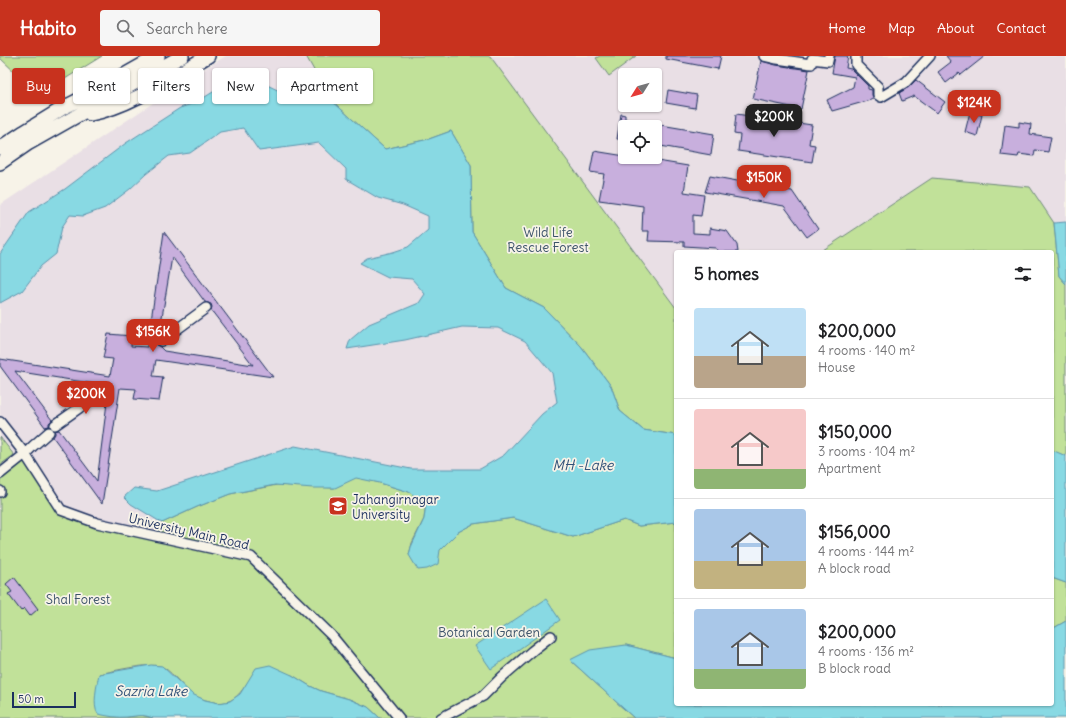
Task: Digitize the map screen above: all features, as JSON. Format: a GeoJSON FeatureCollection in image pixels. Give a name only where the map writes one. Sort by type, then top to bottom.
{"type":"FeatureCollection","features":[{"type":"Feature","properties":{"kind":"highway"},"geometry":{"type":"LineString","coordinates":[[123,68],[141,56]]}},
{"type":"Feature","properties":{"kind":"highway"},"geometry":{"type":"LineString","coordinates":[[130,72],[158,56]]}},
{"type":"Feature","properties":{"kind":"highway"},"geometry":{"type":"LineString","coordinates":[[0,162],[29,143],[182,56]]}},
{"type":"Feature","properties":{"kind":"highway"},"geometry":{"type":"LineString","coordinates":[[77,116],[98,113],[138,97],[208,56]]}},
{"type":"Feature","properties":{"kind":"highway"},"geometry":{"type":"LineString","coordinates":[[0,148],[73,103]]}},
{"type":"Feature","properties":{"kind":"street"},"geometry":{"type":"LineString","coordinates":[[764,56],[811,64],[812,59],[828,61],[829,56]]}},
{"type":"Feature","properties":{"kind":"street"},"geometry":{"type":"LineString","coordinates":[[856,56],[856,65],[878,88],[878,94],[880,97],[906,82],[930,56]]}},
{"type":"Feature","properties":{"kind":"street"},"geometry":{"type":"LineString","coordinates":[[161,341],[206,308]]}},
{"type":"Feature","properties":{"kind":"street"},"geometry":{"type":"LineString","coordinates":[[0,474],[25,454],[52,428],[106,389]]}},
{"type":"Feature","properties":{"kind":"street","name":"University Main Road"},"geometry":{"type":"LineString","coordinates":[[0,422],[25,454],[61,510],[97,523],[251,557],[331,635],[399,718]]}},
{"type":"Feature","properties":{"kind":"street"},"geometry":{"type":"LineString","coordinates":[[441,718],[483,696],[508,672],[551,636]]}},
{"type":"Feature","properties":{"kind":"shaded area","name":"Jahangirnagar University"},"geometry":{"type":"Polygon","coordinates":[[[226,56],[1066,56],[1066,718],[0,718],[0,205],[152,104],[204,104],[204,69],[226,56]]]}},
{"type":"Feature","properties":{"kind":"green space"},"geometry":{"type":"Polygon","coordinates":[[[0,56],[102,56],[83,68],[73,68],[73,74],[65,79],[65,68],[12,68],[12,69],[0,58],[0,56]]]}},
{"type":"Feature","properties":{"kind":"green space","name":"Wild Life Rescue Forest"},"geometry":{"type":"Polygon","coordinates":[[[306,56],[490,56],[674,305],[674,435],[643,430],[620,411],[611,386],[581,346],[544,308],[506,288],[472,232],[471,165],[451,131],[429,139],[385,149],[336,104],[373,104],[373,68],[313,68],[306,56]]]}},
{"type":"Feature","properties":{"kind":"green space"},"geometry":{"type":"Polygon","coordinates":[[[600,56],[636,56],[609,76],[596,58],[600,56]]]}},
{"type":"Feature","properties":{"kind":"green space"},"geometry":{"type":"Polygon","coordinates":[[[932,178],[1030,187],[1054,223],[1059,276],[1066,284],[1066,456],[1054,452],[1054,250],[823,250],[932,178]]]}},
{"type":"Feature","properties":{"kind":"green space"},"geometry":{"type":"Polygon","coordinates":[[[0,437],[14,455],[0,465],[0,437]]]}},
{"type":"Feature","properties":{"kind":"green space"},"geometry":{"type":"Polygon","coordinates":[[[25,454],[61,510],[155,536],[162,523],[230,494],[277,485],[334,488],[356,477],[412,493],[426,503],[424,519],[412,543],[409,555],[440,550],[458,532],[473,524],[513,518],[573,537],[624,520],[639,526],[674,522],[674,657],[626,645],[570,660],[634,718],[380,718],[368,707],[349,699],[321,691],[292,675],[248,682],[232,699],[217,702],[197,697],[187,690],[164,667],[154,665],[99,674],[127,717],[141,715],[153,718],[0,718],[0,474],[25,454]]]}},
{"type":"Feature","properties":{"kind":"green space"},"geometry":{"type":"Polygon","coordinates":[[[1054,579],[1066,583],[1066,621],[1054,628],[1054,579]]]}},
{"type":"Feature","properties":{"kind":"water","name":"MH -Lake"},"geometry":{"type":"Polygon","coordinates":[[[269,86],[277,90],[277,104],[336,104],[385,149],[429,139],[451,131],[471,165],[472,232],[506,288],[544,308],[581,346],[611,386],[620,411],[643,430],[674,435],[674,522],[639,526],[624,520],[573,537],[513,518],[473,524],[458,532],[440,550],[438,564],[427,569],[418,570],[409,555],[411,547],[424,519],[426,503],[409,492],[380,483],[356,478],[335,488],[275,485],[230,494],[162,523],[131,504],[124,497],[134,488],[157,491],[295,446],[411,469],[480,469],[504,455],[542,414],[557,402],[552,373],[525,341],[498,328],[462,327],[405,340],[347,349],[350,340],[369,324],[419,303],[425,294],[412,279],[388,277],[360,263],[367,258],[408,247],[428,230],[428,216],[403,205],[378,198],[346,179],[346,169],[319,143],[259,151],[243,128],[220,132],[190,153],[169,156],[105,208],[83,216],[70,215],[62,227],[56,254],[41,266],[22,291],[0,303],[0,254],[29,212],[65,189],[126,143],[180,108],[191,104],[204,104],[204,98],[212,93],[212,104],[269,104],[269,86]]]}},
{"type":"Feature","properties":{"kind":"water"},"geometry":{"type":"Polygon","coordinates":[[[1066,222],[1066,284],[1059,276],[1054,223],[1066,222]]]}},
{"type":"Feature","properties":{"kind":"water"},"geometry":{"type":"Polygon","coordinates":[[[1054,451],[1066,456],[1066,583],[1054,579],[1054,451]]]}},
{"type":"Feature","properties":{"kind":"water"},"geometry":{"type":"Polygon","coordinates":[[[546,599],[560,620],[491,669],[475,646],[546,599]]]}},
{"type":"Feature","properties":{"kind":"water"},"geometry":{"type":"Polygon","coordinates":[[[1066,621],[1066,718],[634,718],[570,660],[590,650],[626,645],[674,657],[674,706],[1054,706],[1054,628],[1066,621]]]}},
{"type":"Feature","properties":{"kind":"water","name":"Sazria Lake"},"geometry":{"type":"Polygon","coordinates":[[[151,665],[162,666],[192,694],[205,700],[219,703],[230,701],[240,694],[256,668],[270,665],[321,691],[349,699],[368,707],[380,718],[153,718],[143,716],[116,717],[98,714],[95,706],[95,700],[99,674],[151,665]]]}},
{"type":"Feature","properties":{"kind":"building"},"geometry":{"type":"Polygon","coordinates":[[[666,56],[721,56],[718,69],[666,59],[666,56]]]}},
{"type":"Feature","properties":{"kind":"building"},"geometry":{"type":"Polygon","coordinates":[[[835,56],[848,56],[846,68],[851,69],[868,86],[868,89],[872,90],[874,99],[832,111],[827,100],[853,87],[855,77],[832,73],[835,56]]]}},
{"type":"Feature","properties":{"kind":"building"},"geometry":{"type":"Polygon","coordinates":[[[946,56],[985,56],[961,75],[959,73],[946,83],[938,72],[951,62],[946,56]]]}},
{"type":"Feature","properties":{"kind":"building"},"geometry":{"type":"Polygon","coordinates":[[[761,61],[809,70],[801,109],[753,99],[761,61]]]}},
{"type":"Feature","properties":{"kind":"building"},"geometry":{"type":"Polygon","coordinates":[[[916,80],[945,102],[937,113],[914,96],[902,101],[899,93],[909,87],[916,80]]]}},
{"type":"Feature","properties":{"kind":"building"},"geometry":{"type":"Polygon","coordinates":[[[668,90],[697,95],[695,108],[666,103],[668,90]]]}},
{"type":"Feature","properties":{"kind":"building"},"geometry":{"type":"Polygon","coordinates":[[[970,112],[982,115],[977,136],[965,132],[970,112]]]}},
{"type":"Feature","properties":{"kind":"building"},"geometry":{"type":"Polygon","coordinates":[[[621,114],[625,115],[625,119],[632,120],[620,120],[621,114]]]}},
{"type":"Feature","properties":{"kind":"building"},"geometry":{"type":"Polygon","coordinates":[[[736,114],[812,125],[809,144],[815,145],[812,162],[738,151],[740,135],[734,134],[736,114]]]}},
{"type":"Feature","properties":{"kind":"building"},"geometry":{"type":"Polygon","coordinates":[[[1019,122],[1031,124],[1030,134],[1051,137],[1048,152],[1035,150],[1034,156],[1019,154],[1018,157],[1001,155],[1005,125],[1019,127],[1019,122]]]}},
{"type":"Feature","properties":{"kind":"building"},"geometry":{"type":"Polygon","coordinates":[[[662,125],[714,134],[711,155],[662,146],[662,125]]]}},
{"type":"Feature","properties":{"kind":"building"},"geometry":{"type":"Polygon","coordinates":[[[594,151],[618,155],[618,164],[662,164],[662,162],[688,166],[684,192],[704,195],[701,216],[693,215],[693,233],[710,234],[710,228],[727,231],[737,245],[738,250],[718,250],[716,248],[684,246],[684,242],[648,241],[649,231],[642,231],[643,206],[599,200],[604,174],[590,172],[594,151]]]}},
{"type":"Feature","properties":{"kind":"building"},"geometry":{"type":"Polygon","coordinates":[[[710,176],[792,191],[818,229],[807,237],[784,206],[705,192],[710,176]]]}},
{"type":"Feature","properties":{"kind":"building"},"geometry":{"type":"Polygon","coordinates":[[[164,232],[273,377],[156,360],[153,376],[163,377],[159,401],[134,399],[136,389],[120,388],[102,504],[53,437],[55,431],[59,430],[97,481],[108,395],[112,389],[111,385],[106,383],[102,385],[15,371],[52,420],[49,423],[49,426],[45,427],[0,366],[0,359],[110,376],[113,359],[103,358],[108,334],[132,336],[131,346],[147,347],[164,232]],[[172,257],[159,335],[155,339],[156,345],[164,351],[253,365],[211,310],[211,304],[205,302],[172,257]]]}},
{"type":"Feature","properties":{"kind":"building"},"geometry":{"type":"Polygon","coordinates":[[[14,577],[38,609],[30,616],[24,608],[21,611],[8,594],[12,592],[6,584],[14,577]]]}},
{"type":"Feature","properties":{"kind":"place","name":"Jahangirnagar University"},"geometry":{"type":"Point","coordinates":[338,506]}},
{"type":"Feature","properties":{"kind":"park label","name":"Shal Forest"},"geometry":{"type":"Point","coordinates":[78,599]}},
{"type":"Feature","properties":{"kind":"park label","name":"Botanical Garden"},"geometry":{"type":"Point","coordinates":[489,632]}}]}
